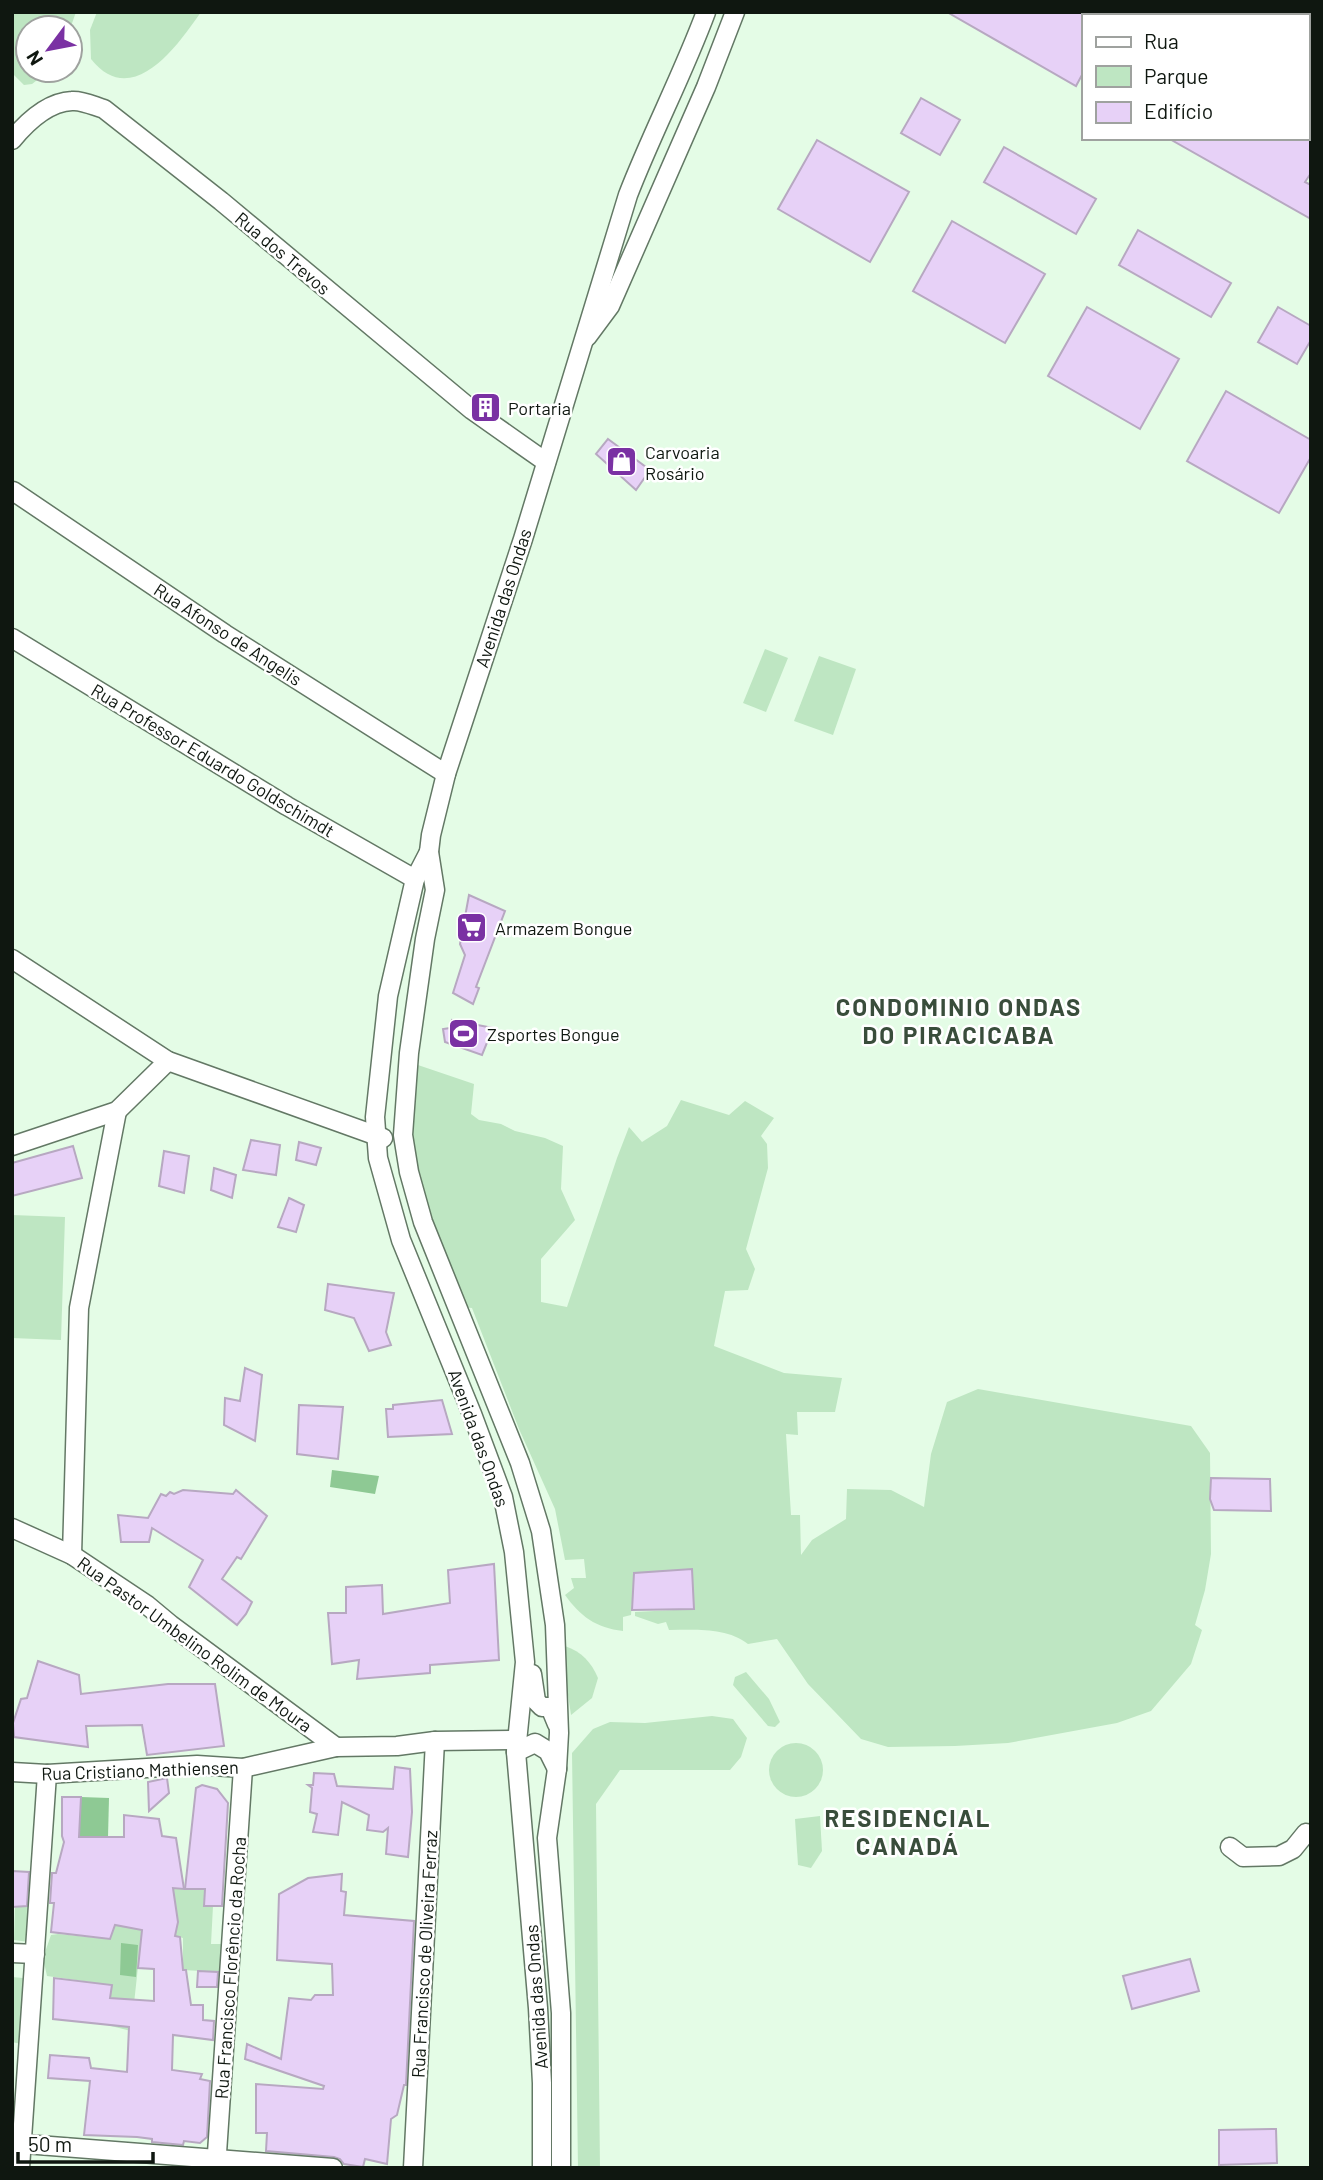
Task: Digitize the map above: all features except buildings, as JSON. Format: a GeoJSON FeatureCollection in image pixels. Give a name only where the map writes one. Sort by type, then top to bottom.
{"type":"FeatureCollection","features":[{"type":"Feature","properties":{"kind":"street","name":"Avenida das Ondas"},"geometry":{"type":"LineString","coordinates":[[561,2168],[561,2013],[547,1838],[557,1769],[559,1733],[555,1625],[541,1531],[520,1463],[423,1222],[405,1150],[405,1091],[435,890],[429,852],[431,835],[446,774],[546,463],[628,195],[706,12]]}},
{"type":"Feature","properties":{"kind":"street","name":"Avenida das Ondas"},"geometry":{"type":"LineString","coordinates":[[580,345],[610,306],[706,87],[735,12]]}},
{"type":"Feature","properties":{"kind":"street"},"geometry":{"type":"LineString","coordinates":[[666,179],[653,162],[678,80]]}},
{"type":"Feature","properties":{"kind":"street","name":"Rua dos Trevos"},"geometry":{"type":"LineString","coordinates":[[12,140],[46,108],[71,101],[104,109],[221,201],[472,410],[546,463]]}},
{"type":"Feature","properties":{"kind":"street"},"geometry":{"type":"LineString","coordinates":[[610,306],[609,283],[631,213],[628,195]]}},
{"type":"Feature","properties":{"kind":"street","name":"Rua Afonso de Angelis"},"geometry":{"type":"LineString","coordinates":[[12,491],[225,634],[446,774]]}},
{"type":"Feature","properties":{"kind":"street","name":"Rua Professor Eduardo Goldschimdt"},"geometry":{"type":"LineString","coordinates":[[12,638],[287,806],[415,879]]}},
{"type":"Feature","properties":{"kind":"street","name":"Avenida das Ondas"},"geometry":{"type":"LineString","coordinates":[[429,852],[415,879],[388,996],[374,1117],[378,1158],[401,1240],[503,1497],[514,1552],[524,1637],[525,1662],[517,1746],[538,2008],[542,2083],[542,2168]]}},
{"type":"Feature","properties":{"kind":"street"},"geometry":{"type":"LineString","coordinates":[[401,944],[424,950]]}},
{"type":"Feature","properties":{"kind":"street"},"geometry":{"type":"LineString","coordinates":[[12,959],[168,1061],[377,1135],[405,1150]]}},
{"type":"Feature","properties":{"kind":"street"},"geometry":{"type":"LineString","coordinates":[[394,974],[420,984]]}},
{"type":"Feature","properties":{"kind":"street"},"geometry":{"type":"LineString","coordinates":[[12,1146],[117,1111],[168,1061]]}},
{"type":"Feature","properties":{"kind":"street"},"geometry":{"type":"LineString","coordinates":[[72,1555],[79,1308],[117,1111]]}},
{"type":"Feature","properties":{"kind":"street","name":"Rua Pastor Umbelino Rolim de Moura"},"geometry":{"type":"LineString","coordinates":[[12,1528],[72,1555],[147,1605],[336,1746]]}},
{"type":"Feature","properties":{"kind":"street"},"geometry":{"type":"LineString","coordinates":[[524,1637],[536,1702],[542,1707],[550,1707],[556,1717],[559,1733]]}},
{"type":"Feature","properties":{"kind":"street","name":"Rua Cristiano Mathiensen"},"geometry":{"type":"LineString","coordinates":[[12,1772],[47,1774],[197,1765],[243,1768],[336,1746],[397,1746],[435,1741],[517,1746],[535,1744],[548,1751],[557,1769]]}},
{"type":"Feature","properties":{"kind":"street","name":"Rua Francisco de Oliveira Ferraz"},"geometry":{"type":"LineString","coordinates":[[412,2168],[435,1741]]}},
{"type":"Feature","properties":{"kind":"street","name":"Rua Francisco Florêncio da Rocha"},"geometry":{"type":"LineString","coordinates":[[216,2163],[243,1768]]}},
{"type":"Feature","properties":{"kind":"street"},"geometry":{"type":"LineString","coordinates":[[20,2168],[17,2143],[35,1954],[47,1774]]}},
{"type":"Feature","properties":{"kind":"street"},"geometry":{"type":"LineString","coordinates":[[1230,1847],[1243,1857],[1279,1857],[1293,1849],[1306,1833]]}},
{"type":"Feature","properties":{"kind":"street"},"geometry":{"type":"LineString","coordinates":[[12,1953],[35,1954]]}},
{"type":"Feature","properties":{"kind":"street"},"geometry":{"type":"LineString","coordinates":[[17,2143],[216,2163],[333,2168]]}},
{"type":"Feature","properties":{"kind":"green space"},"geometry":{"type":"Polygon","coordinates":[[[12,12],[76,12],[14,14],[14,75],[12,12]]]}},
{"type":"Feature","properties":{"kind":"green space"},"geometry":{"type":"Polygon","coordinates":[[[97,12],[201,12],[180,41],[153,67],[138,76],[122,78],[107,73],[91,59],[90,30],[97,12]]]}},
{"type":"Feature","properties":{"kind":"green space"},"geometry":{"type":"Polygon","coordinates":[[[765,649],[788,658],[766,712],[743,703],[765,649]]]}},
{"type":"Feature","properties":{"kind":"green space"},"geometry":{"type":"Polygon","coordinates":[[[819,656],[856,669],[833,735],[794,721],[819,656]]]}},
{"type":"Feature","properties":{"kind":"green space"},"geometry":{"type":"Polygon","coordinates":[[[415,1064],[474,1084],[471,1114],[479,1120],[501,1124],[563,1146],[561,1189],[575,1220],[541,1259],[541,1302],[567,1307],[629,1127],[642,1142],[667,1126],[681,1100],[729,1115],[745,1101],[774,1118],[761,1136],[767,1144],[768,1168],[746,1249],[755,1269],[748,1290],[725,1291],[714,1346],[784,1373],[842,1378],[835,1412],[797,1412],[798,1435],[786,1434],[791,1515],[800,1515],[801,1555],[812,1540],[846,1519],[847,1489],[891,1490],[924,1507],[931,1454],[947,1402],[978,1389],[1191,1426],[1210,1453],[1211,1554],[1195,1625],[1202,1630],[1191,1664],[1151,1711],[1117,1723],[1008,1743],[888,1747],[861,1739],[808,1684],[777,1639],[748,1644],[720,1632],[669,1630],[666,1622],[658,1624],[635,1616],[635,1612],[694,1609],[692,1569],[634,1573],[631,1615],[623,1617],[623,1631],[597,1624],[583,1615],[565,1595],[574,1588],[571,1578],[586,1578],[584,1559],[565,1560],[555,1509],[519,1429],[472,1308],[462,1307],[418,1180],[411,1137],[415,1064]]]}},
{"type":"Feature","properties":{"kind":"green space"},"geometry":{"type":"Polygon","coordinates":[[[12,1215],[65,1217],[61,1340],[12,1338],[12,1215]]]}},
{"type":"Feature","properties":{"kind":"green space"},"geometry":{"type":"Polygon","coordinates":[[[565,1646],[585,1658],[598,1678],[592,1698],[571,1715],[567,1688],[565,1646]]]}},
{"type":"Feature","properties":{"kind":"green space"},"geometry":{"type":"Polygon","coordinates":[[[746,1672],[769,1699],[780,1722],[775,1727],[768,1726],[733,1685],[735,1677],[746,1672]]]}},
{"type":"Feature","properties":{"kind":"green space"},"geometry":{"type":"Polygon","coordinates":[[[712,1716],[733,1719],[747,1738],[741,1757],[730,1770],[620,1770],[596,1804],[600,2168],[578,2168],[572,1753],[593,1729],[610,1722],[645,1723],[712,1716]]]}},
{"type":"Feature","properties":{"kind":"green space"},"geometry":{"type":"Polygon","coordinates":[[[801,1743],[811,1747],[819,1755],[823,1770],[819,1785],[811,1793],[791,1797],[781,1793],[773,1785],[769,1765],[773,1755],[781,1747],[801,1743]]]}},
{"type":"Feature","properties":{"kind":"green space"},"geometry":{"type":"Polygon","coordinates":[[[820,1816],[822,1851],[811,1868],[798,1865],[795,1819],[820,1816]]]}},
{"type":"Feature","properties":{"kind":"green space"},"geometry":{"type":"Polygon","coordinates":[[[206,1875],[204,1906],[213,1906],[211,1944],[224,1944],[219,1972],[183,1970],[183,1938],[175,1936],[174,1888],[192,1889],[206,1875]]]}},
{"type":"Feature","properties":{"kind":"green space"},"geometry":{"type":"Polygon","coordinates":[[[30,1905],[29,1942],[14,1940],[15,1907],[30,1905]]]}},
{"type":"Feature","properties":{"kind":"green space"},"geometry":{"type":"Polygon","coordinates":[[[115,1925],[142,1930],[131,2031],[107,2025],[112,1985],[47,1976],[43,1958],[51,1935],[110,1939],[115,1925]]]}},
{"type":"Feature","properties":{"kind":"green space"},"geometry":{"type":"Polygon","coordinates":[[[12,1977],[23,1978],[21,2044],[12,2042],[12,1977]]]}},
{"type":"Feature","properties":{"kind":"shaded area"},"geometry":{"type":"Polygon","coordinates":[[[332,1470],[379,1476],[375,1494],[330,1487],[332,1470]]]}},
{"type":"Feature","properties":{"kind":"shaded area"},"geometry":{"type":"Polygon","coordinates":[[[81,1797],[109,1798],[108,1837],[79,1837],[81,1797]]]}},
{"type":"Feature","properties":{"kind":"shaded area"},"geometry":{"type":"Polygon","coordinates":[[[121,1943],[138,1945],[136,1977],[120,1975],[121,1943]]]}},
{"type":"Feature","properties":{"kind":"place","name":"Portaria"},"geometry":{"type":"Point","coordinates":[485,408]}},
{"type":"Feature","properties":{"kind":"place","name":"Carvoaria Rosário"},"geometry":{"type":"Point","coordinates":[622,462]}},
{"type":"Feature","properties":{"kind":"place","name":"Armazem Bongue"},"geometry":{"type":"Point","coordinates":[472,928]}},
{"type":"Feature","properties":{"kind":"place","name":"Zsportes Bongue"},"geometry":{"type":"Point","coordinates":[464,1034]}},
{"type":"Feature","properties":{"kind":"district","name":"CONDOMINIO ONDAS DO PIRACICABA"},"geometry":{"type":"Point","coordinates":[959,1020]}},
{"type":"Feature","properties":{"kind":"district","name":"RESIDENCIAL CANADÁ"},"geometry":{"type":"Point","coordinates":[908,1831]}}]}
